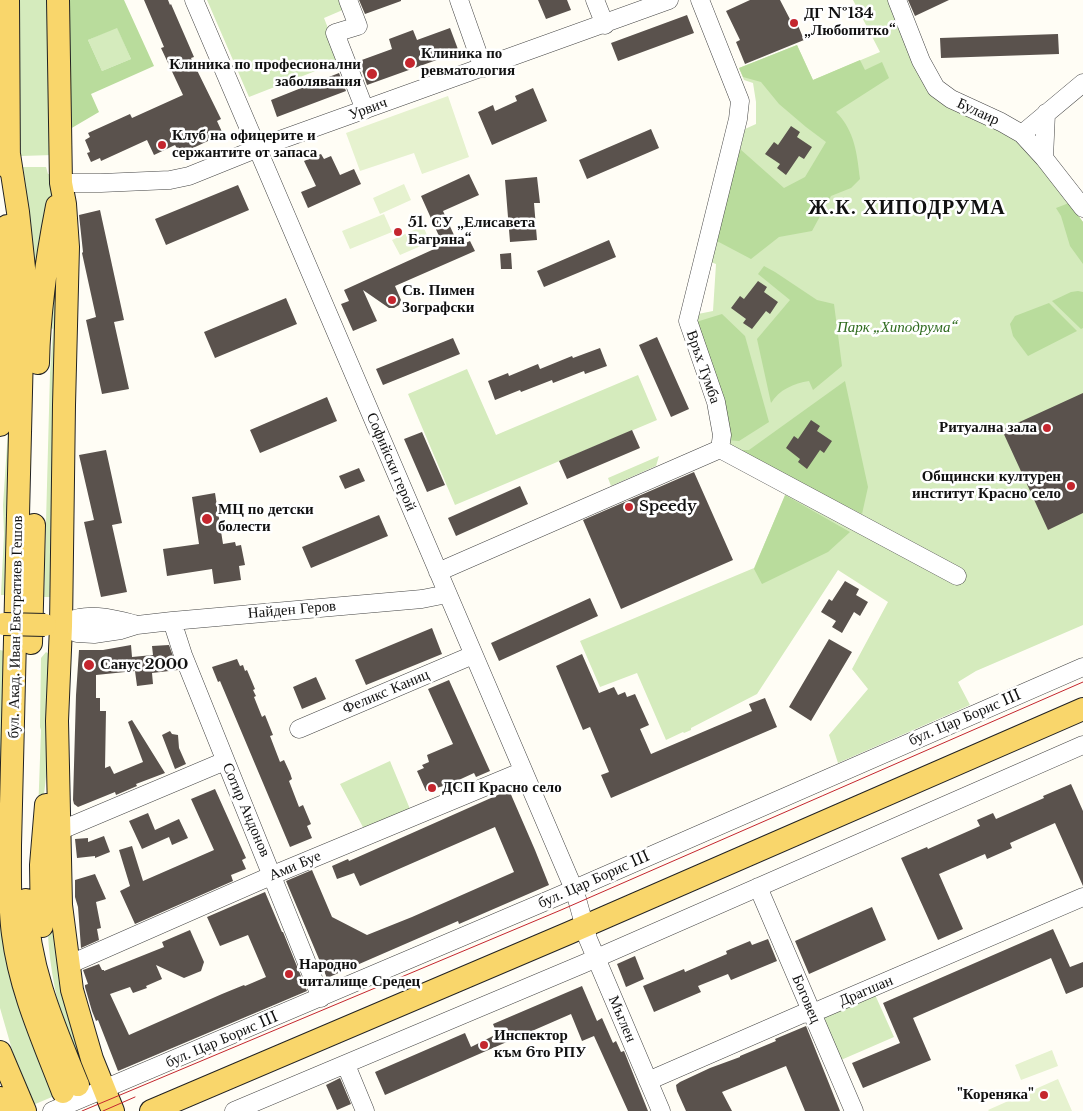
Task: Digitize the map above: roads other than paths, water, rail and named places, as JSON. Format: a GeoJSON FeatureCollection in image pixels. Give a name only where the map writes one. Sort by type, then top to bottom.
{"type":"FeatureCollection","features":[{"type":"Feature","properties":{"kind":"main road","name":"бул. Акад. Иван Евстратиев Гешов"},"geometry":{"type":"LineString","coordinates":[[0,425],[7,281],[9,154],[8,0]]}},
{"type":"Feature","properties":{"kind":"main road","name":"бул. Акад. Иван Евстратиев Гешов"},"geometry":{"type":"LineString","coordinates":[[58,0],[61,183],[65,204],[68,247],[64,404],[53,625],[61,905],[72,990],[82,1026],[113,1111]]}},
{"type":"Feature","properties":{"kind":"main road","name":"бул. Акад. Иван Евстратиев Гешов"},"geometry":{"type":"LineString","coordinates":[[9,154],[24,268],[10,845],[12,933],[25,991],[35,1021],[71,1088],[67,1056],[45,1003],[33,959],[26,913],[25,883],[39,338],[61,183]]}},
{"type":"Feature","properties":{"kind":"main road"},"geometry":{"type":"LineString","coordinates":[[2,624],[53,625]]}},
{"type":"Feature","properties":{"kind":"main road"},"geometry":{"type":"LineString","coordinates":[[151,1111],[584,926],[1083,709]]}},
{"type":"Feature","properties":{"kind":"main road"},"geometry":{"type":"LineString","coordinates":[[57,721],[44,827],[41,892],[46,959],[67,1056]]}},
{"type":"Feature","properties":{"kind":"main road"},"geometry":{"type":"LineString","coordinates":[[0,1052],[25,1111]]}},
{"type":"Feature","properties":{"kind":"main road"},"geometry":{"type":"LineString","coordinates":[[0,1098],[4,1111]]}},
{"type":"Feature","properties":{"kind":"street","name":"Софийски герой"},"geometry":{"type":"LineString","coordinates":[[194,0],[523,771],[573,890],[584,926]]}},
{"type":"Feature","properties":{"kind":"street"},"geometry":{"type":"LineString","coordinates":[[348,0],[358,26],[335,33],[365,110]]}},
{"type":"Feature","properties":{"kind":"street"},"geometry":{"type":"LineString","coordinates":[[459,0],[483,68]]}},
{"type":"Feature","properties":{"kind":"street"},"geometry":{"type":"LineString","coordinates":[[595,0],[605,24]]}},
{"type":"Feature","properties":{"kind":"street","name":"Урвич"},"geometry":{"type":"LineString","coordinates":[[61,183],[170,180],[189,176],[258,149],[669,0]]}},
{"type":"Feature","properties":{"kind":"street","name":"Връх Тумба"},"geometry":{"type":"LineString","coordinates":[[700,0],[740,101],[738,119],[688,321],[716,402],[722,435],[720,449]]}},
{"type":"Feature","properties":{"kind":"street","name":"Булаир"},"geometry":{"type":"LineString","coordinates":[[897,0],[921,61],[936,88],[952,99],[1022,134],[1044,158],[1083,208]]}},
{"type":"Feature","properties":{"kind":"street"},"geometry":{"type":"LineString","coordinates":[[1022,134],[1083,83]]}},
{"type":"Feature","properties":{"kind":"street"},"geometry":{"type":"LineString","coordinates":[[1044,158],[1046,113]]}},
{"type":"Feature","properties":{"kind":"street"},"geometry":{"type":"LineString","coordinates":[[438,572],[720,449],[957,576]]}},
{"type":"Feature","properties":{"kind":"street","name":"Найден Геров"},"geometry":{"type":"LineString","coordinates":[[53,625],[86,617],[122,621],[137,625],[422,599],[447,594]]}},
{"type":"Feature","properties":{"kind":"street","name":"Сотир Андонов"},"geometry":{"type":"LineString","coordinates":[[172,621],[183,655],[321,998]]}},
{"type":"Feature","properties":{"kind":"street","name":"Феликс Каниц"},"geometry":{"type":"LineString","coordinates":[[299,730],[473,655]]}},
{"type":"Feature","properties":{"kind":"street","name":"бул. Цар Борис III"},"geometry":{"type":"LineString","coordinates":[[52,1111],[573,890],[1083,667]]}},
{"type":"Feature","properties":{"kind":"street"},"geometry":{"type":"LineString","coordinates":[[234,1111],[596,959],[758,887],[1081,750]]}},
{"type":"Feature","properties":{"kind":"street"},"geometry":{"type":"LineString","coordinates":[[59,832],[225,761]]}},
{"type":"Feature","properties":{"kind":"street","name":"Ами Буе"},"geometry":{"type":"LineString","coordinates":[[68,965],[273,875],[523,771]]}},
{"type":"Feature","properties":{"kind":"street","name":"Боговец"},"geometry":{"type":"LineString","coordinates":[[758,887],[854,1111]]}},
{"type":"Feature","properties":{"kind":"street","name":"Драгшан"},"geometry":{"type":"LineString","coordinates":[[648,1080],[802,1014],[812,1013],[1083,897]]}},
{"type":"Feature","properties":{"kind":"street","name":"Мъглен"},"geometry":{"type":"LineString","coordinates":[[584,926],[596,959],[661,1111]]}},
{"type":"Feature","properties":{"kind":"street"},"geometry":{"type":"LineString","coordinates":[[346,1065],[365,1111]]}},
{"type":"Feature","properties":{"kind":"tunnel"},"geometry":{"type":"LineString","coordinates":[[78,1085],[89,1111]]}},
{"type":"Feature","properties":{"kind":"tram line"},"geometry":{"type":"LineString","coordinates":[[82,1111],[561,910],[1083,682]]}},
{"type":"Feature","properties":{"kind":"tram line"},"geometry":{"type":"LineString","coordinates":[[103,1111],[135,1097]]}},
{"type":"Feature","properties":{"kind":"place","name":"ДГ №134 „Любопитко“"},"geometry":{"type":"Point","coordinates":[794,23]}},
{"type":"Feature","properties":{"kind":"place","name":"Клиника по ревматология"},"geometry":{"type":"Point","coordinates":[410,63]}},
{"type":"Feature","properties":{"kind":"place","name":"Клиника по професионални заболявания"},"geometry":{"type":"Point","coordinates":[372,74]}},
{"type":"Feature","properties":{"kind":"place","name":"Клуб на офицерите и сержантите от запаса"},"geometry":{"type":"Point","coordinates":[162,145]}},
{"type":"Feature","properties":{"kind":"place","name":"51. СУ „Елисавета Багряна“"},"geometry":{"type":"Point","coordinates":[398,232]}},
{"type":"Feature","properties":{"kind":"place","name":"Св. Пимен Зографски"},"geometry":{"type":"Point","coordinates":[392,300]}},
{"type":"Feature","properties":{"kind":"place","name":"Ритуална зала"},"geometry":{"type":"Point","coordinates":[1047,428]}},
{"type":"Feature","properties":{"kind":"place","name":"Общински културен институт Красно село"},"geometry":{"type":"Point","coordinates":[1071,486]}},
{"type":"Feature","properties":{"kind":"place","name":"Speedy"},"geometry":{"type":"Point","coordinates":[629,507]}},
{"type":"Feature","properties":{"kind":"place","name":"МЦ по детски болести"},"geometry":{"type":"Point","coordinates":[207,519]}},
{"type":"Feature","properties":{"kind":"place","name":"Санус 2000"},"geometry":{"type":"Point","coordinates":[89,665]}},
{"type":"Feature","properties":{"kind":"place","name":"ДСП Красно село"},"geometry":{"type":"Point","coordinates":[432,788]}},
{"type":"Feature","properties":{"kind":"place","name":"Народно читалище Средец"},"geometry":{"type":"Point","coordinates":[289,974]}},
{"type":"Feature","properties":{"kind":"place","name":"Инспектор към 6то РПУ"},"geometry":{"type":"Point","coordinates":[484,1045]}},
{"type":"Feature","properties":{"kind":"place","name":"\"Кореняка\""},"geometry":{"type":"Point","coordinates":[1044,1095]}},
{"type":"Feature","properties":{"kind":"district","name":"Ж.К. ХИПОДРУМА"},"geometry":{"type":"Point","coordinates":[907,208]}},
{"type":"Feature","properties":{"kind":"park label","name":"Парк „Хиподрума“"},"geometry":{"type":"Point","coordinates":[897,328]}}]}
